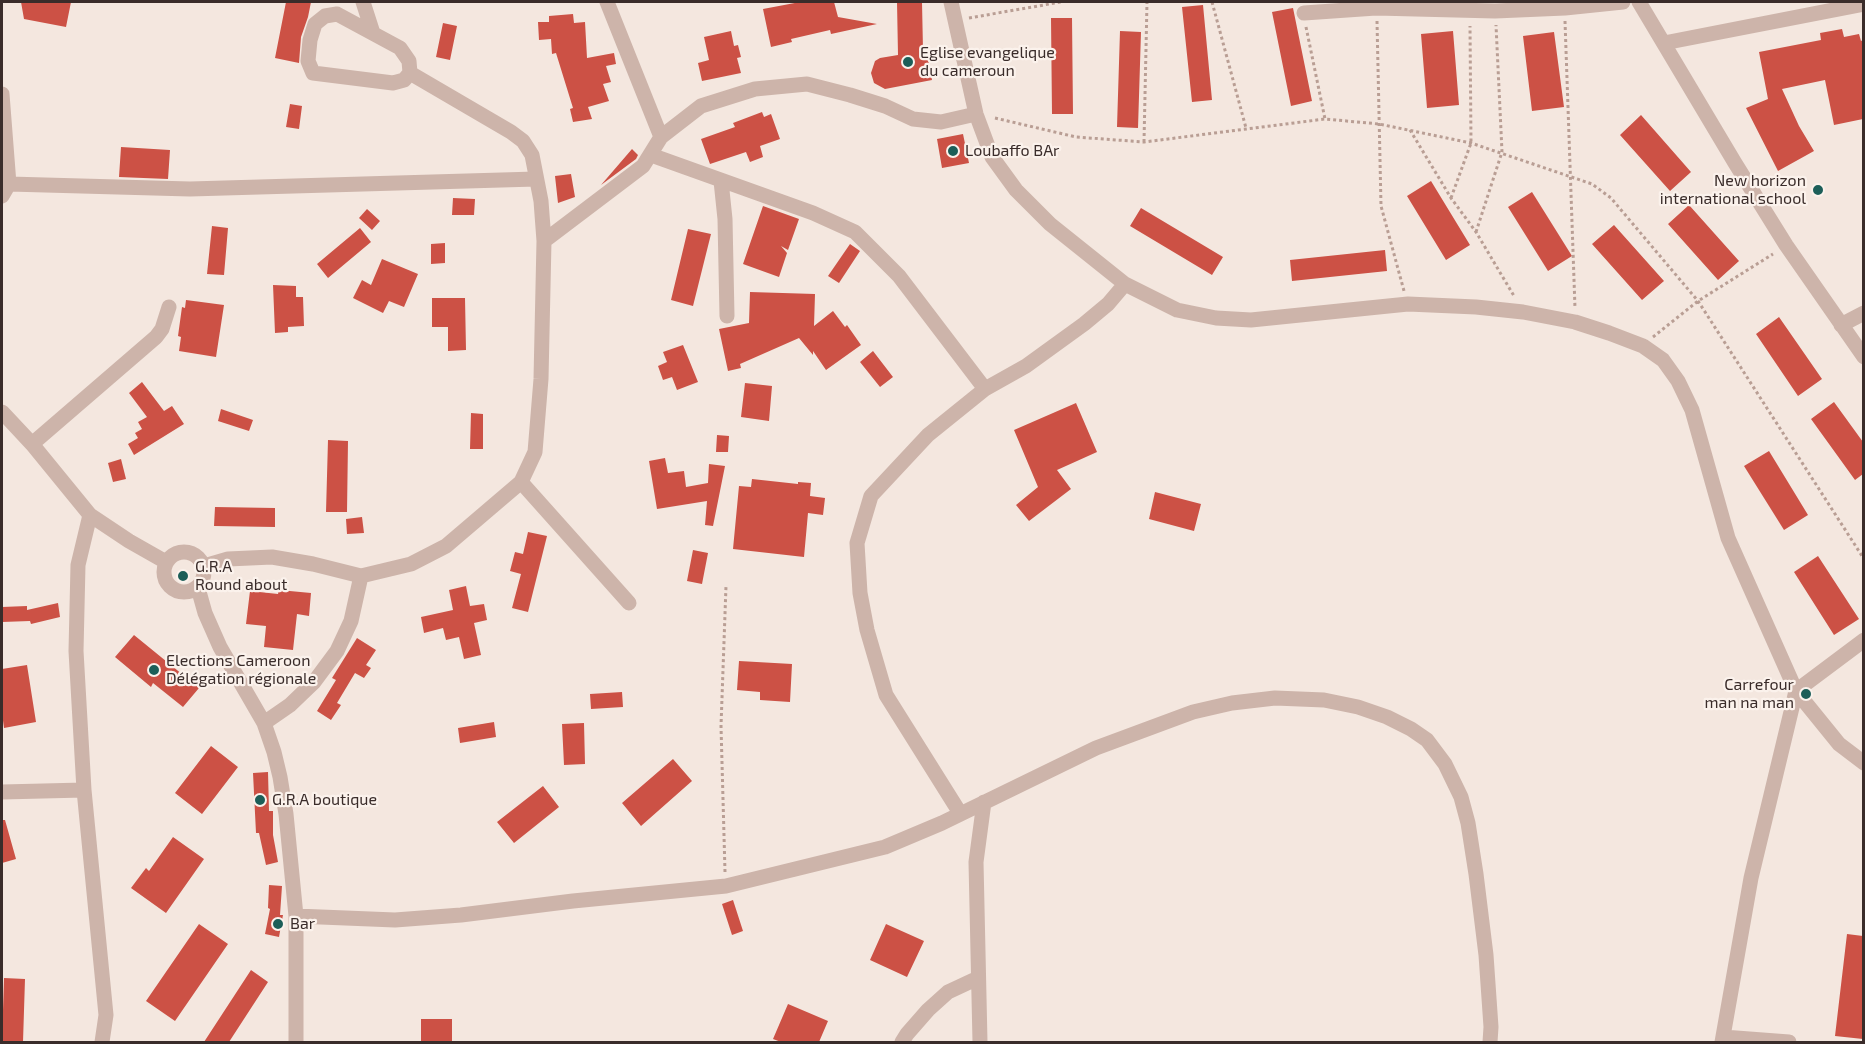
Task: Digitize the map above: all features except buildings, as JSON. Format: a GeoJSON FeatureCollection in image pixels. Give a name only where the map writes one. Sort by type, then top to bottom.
{"type":"FeatureCollection","features":[{"type":"Feature","properties":{"kind":"street"},"geometry":{"type":"LineString","coordinates":[[363,2],[373,33]]}},
{"type":"Feature","properties":{"kind":"street"},"geometry":{"type":"LineString","coordinates":[[607,2],[660,137]]}},
{"type":"Feature","properties":{"kind":"street"},"geometry":{"type":"LineString","coordinates":[[951,2],[976,114],[992,158],[1016,190],[1050,224],[1125,284],[1177,310],[1216,318],[1262,319],[1408,304],[1523,312],[1575,322],[1643,346],[1663,360],[1678,381],[1692,410],[1728,538],[1796,691],[1839,744],[1863,763]]}},
{"type":"Feature","properties":{"kind":"street"},"geometry":{"type":"LineString","coordinates":[[1304,13],[1376,9],[1470,12],[1565,8],[1623,2]]}},
{"type":"Feature","properties":{"kind":"street"},"geometry":{"type":"LineString","coordinates":[[1639,2],[1786,245],[1863,357]]}},
{"type":"Feature","properties":{"kind":"street"},"geometry":{"type":"LineString","coordinates":[[1664,43],[1863,4]]}},
{"type":"Feature","properties":{"kind":"street"},"geometry":{"type":"LineString","coordinates":[[337,14],[373,33],[400,48],[409,61],[410,72],[404,80],[393,83],[313,73],[308,61],[310,40],[315,24],[325,15],[337,14]]}},
{"type":"Feature","properties":{"kind":"street"},"geometry":{"type":"LineString","coordinates":[[204,566],[228,559],[272,557],[361,576],[387,571],[426,558],[464,532],[521,482],[535,452],[540,378],[544,241],[541,201],[532,155],[523,141],[512,132],[410,72]]}},
{"type":"Feature","properties":{"kind":"street"},"geometry":{"type":"LineString","coordinates":[[544,241],[643,166],[660,137],[701,106],[754,89],[807,84],[850,95],[913,119],[941,122],[976,114]]}},
{"type":"Feature","properties":{"kind":"street"},"geometry":{"type":"LineString","coordinates":[[2,94],[5,190],[190,189],[536,179]]}},
{"type":"Feature","properties":{"kind":"street"},"geometry":{"type":"LineString","coordinates":[[651,155],[813,213],[855,232],[899,276],[986,389]]}},
{"type":"Feature","properties":{"kind":"street"},"geometry":{"type":"LineString","coordinates":[[721,181],[726,219],[727,316]]}},
{"type":"Feature","properties":{"kind":"street"},"geometry":{"type":"LineString","coordinates":[[960,813],[886,695],[867,630],[860,593],[857,543],[871,496],[928,435],[986,389],[1048,351],[1084,324],[1108,304],[1125,284]]}},
{"type":"Feature","properties":{"kind":"street"},"geometry":{"type":"LineString","coordinates":[[32,444],[156,337],[162,329],[169,307]]}},
{"type":"Feature","properties":{"kind":"street"},"geometry":{"type":"LineString","coordinates":[[1841,325],[1863,312]]}},
{"type":"Feature","properties":{"kind":"street"},"geometry":{"type":"LineString","coordinates":[[2,412],[32,444],[90,515],[166,562]]}},
{"type":"Feature","properties":{"kind":"street"},"geometry":{"type":"LineString","coordinates":[[521,482],[629,603]]}},
{"type":"Feature","properties":{"kind":"street"},"geometry":{"type":"LineString","coordinates":[[90,515],[78,566],[76,651],[84,790],[106,1015],[102,1042]]}},
{"type":"Feature","properties":{"kind":"street"},"geometry":{"type":"LineString","coordinates":[[187,551],[194,554],[201,559],[204,566],[203,582],[190,592],[175,590],[168,585],[165,578],[166,562],[178,552],[187,551]]}},
{"type":"Feature","properties":{"kind":"street"},"geometry":{"type":"LineString","coordinates":[[264,723],[314,682],[337,651],[351,621],[361,576]]}},
{"type":"Feature","properties":{"kind":"street"},"geometry":{"type":"LineString","coordinates":[[198,588],[205,613],[220,647],[264,723],[280,777],[296,916],[296,1042]]}},
{"type":"Feature","properties":{"kind":"street"},"geometry":{"type":"LineString","coordinates":[[1789,1042],[1723,1040],[1751,878],[1796,691],[1863,640]]}},
{"type":"Feature","properties":{"kind":"street"},"geometry":{"type":"LineString","coordinates":[[296,916],[395,920],[726,886],[816,866],[885,847],[942,823],[1096,748],[1193,712],[1232,703],[1275,698],[1324,700],[1358,707],[1411,729],[1427,740],[1445,764],[1461,797],[1468,823],[1481,908],[1488,975],[1490,1042]]}},
{"type":"Feature","properties":{"kind":"street"},"geometry":{"type":"LineString","coordinates":[[2,792],[84,790]]}},
{"type":"Feature","properties":{"kind":"street"},"geometry":{"type":"LineString","coordinates":[[980,1042],[976,862],[984,802]]}},
{"type":"Feature","properties":{"kind":"street"},"geometry":{"type":"LineString","coordinates":[[902,1042],[928,1010],[948,992],[978,978]]}},
{"type":"Feature","properties":{"kind":"path"},"geometry":{"type":"LineString","coordinates":[[956,20],[1061,2]]}},
{"type":"Feature","properties":{"kind":"path"},"geometry":{"type":"LineString","coordinates":[[1144,142],[1147,2]]}},
{"type":"Feature","properties":{"kind":"path"},"geometry":{"type":"LineString","coordinates":[[1212,2],[1246,128]]}},
{"type":"Feature","properties":{"kind":"path"},"geometry":{"type":"LineString","coordinates":[[1565,8],[1575,322]]}},
{"type":"Feature","properties":{"kind":"path"},"geometry":{"type":"LineString","coordinates":[[1376,9],[1381,206],[1408,304]]}},
{"type":"Feature","properties":{"kind":"path"},"geometry":{"type":"LineString","coordinates":[[1476,232],[1502,152],[1496,11]]}},
{"type":"Feature","properties":{"kind":"path"},"geometry":{"type":"LineString","coordinates":[[1451,198],[1471,143],[1470,12]]}},
{"type":"Feature","properties":{"kind":"path"},"geometry":{"type":"LineString","coordinates":[[1304,13],[1325,119]]}},
{"type":"Feature","properties":{"kind":"path"},"geometry":{"type":"LineString","coordinates":[[976,114],[1076,137],[1144,142],[1325,119],[1379,124],[1471,143],[1592,184],[1611,198],[1698,301],[1863,559]]}},
{"type":"Feature","properties":{"kind":"path"},"geometry":{"type":"LineString","coordinates":[[1410,130],[1451,198],[1476,232],[1523,312]]}},
{"type":"Feature","properties":{"kind":"path"},"geometry":{"type":"LineString","coordinates":[[1643,346],[1698,301],[1786,245]]}},
{"type":"Feature","properties":{"kind":"path"},"geometry":{"type":"LineString","coordinates":[[726,586],[721,726],[726,886]]}},
{"type":"Feature","properties":{"kind":"place","name":"Eglise evangelique du cameroun"},"geometry":{"type":"Point","coordinates":[908,62]}},
{"type":"Feature","properties":{"kind":"place","name":"Loubaffo BAr"},"geometry":{"type":"Point","coordinates":[953,151]}},
{"type":"Feature","properties":{"kind":"place","name":"New horizon international school"},"geometry":{"type":"Point","coordinates":[1818,190]}},
{"type":"Feature","properties":{"kind":"place","name":"G.R.A Round about"},"geometry":{"type":"Point","coordinates":[183,576]}},
{"type":"Feature","properties":{"kind":"place","name":"Elections Cameroon Délégation régionale"},"geometry":{"type":"Point","coordinates":[154,670]}},
{"type":"Feature","properties":{"kind":"place","name":"Carrefour man na man"},"geometry":{"type":"Point","coordinates":[1806,694]}},
{"type":"Feature","properties":{"kind":"place","name":"G.R.A boutique"},"geometry":{"type":"Point","coordinates":[260,800]}},
{"type":"Feature","properties":{"kind":"place","name":"Bar"},"geometry":{"type":"Point","coordinates":[278,924]}}]}
